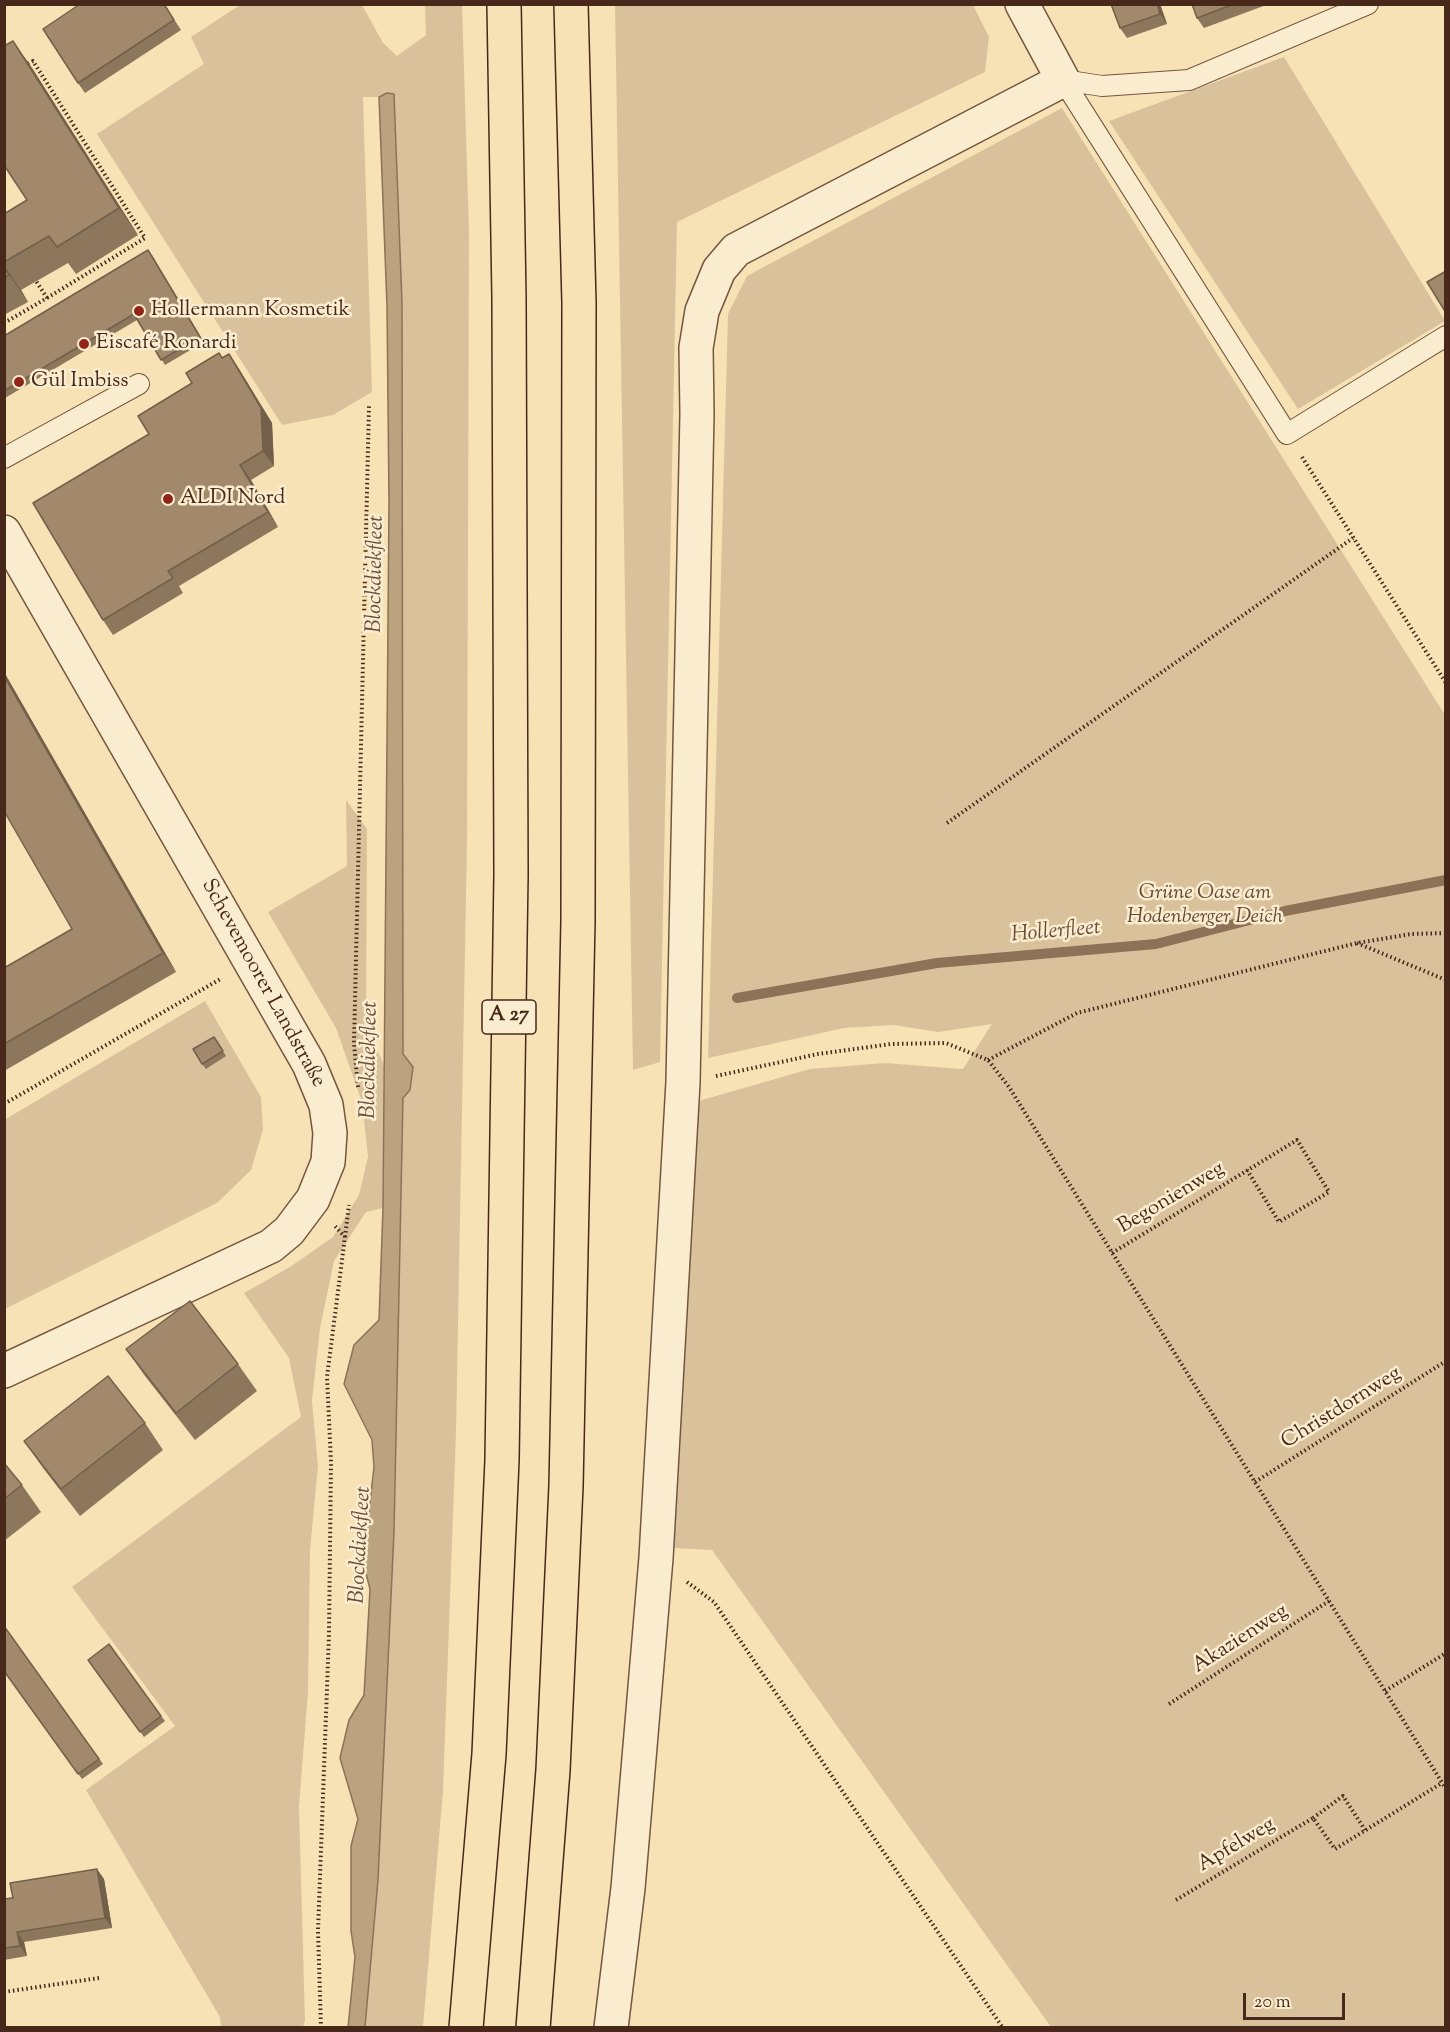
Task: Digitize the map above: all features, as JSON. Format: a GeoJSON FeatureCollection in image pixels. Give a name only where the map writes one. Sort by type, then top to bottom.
{"type":"FeatureCollection","features":[{"type":"Feature","properties":{"kind":"highway","name":"A 27"},"geometry":{"type":"LineString","coordinates":[[466,2028],[489,1754],[502,1448],[511,875],[509,309],[504,4]]}},
{"type":"Feature","properties":{"kind":"highway"},"geometry":{"type":"LineString","coordinates":[[533,2028],[553,1770],[566,1486],[578,933],[579,303],[571,4]]}},
{"type":"Feature","properties":{"kind":"street"},"geometry":{"type":"LineString","coordinates":[[611,2028],[628,1888],[656,1558],[683,1082],[697,426],[696,348],[702,311],[719,270],[736,250],[1063,80],[1022,4]]}},
{"type":"Feature","properties":{"kind":"street","name":"Schevemoorer Landstraße"},"geometry":{"type":"LineString","coordinates":[[4,532],[309,1064],[326,1105],[330,1133],[328,1162],[313,1199],[289,1232],[271,1246],[4,1371]]}},
{"type":"Feature","properties":{"kind":"lane"},"geometry":{"type":"LineString","coordinates":[[1063,80],[1102,86],[1190,80],[1368,4]]}},
{"type":"Feature","properties":{"kind":"lane"},"geometry":{"type":"LineString","coordinates":[[1063,80],[1287,434],[1446,336]]}},
{"type":"Feature","properties":{"kind":"lane"},"geometry":{"type":"LineString","coordinates":[[4,458],[139,384]]}},
{"type":"Feature","properties":{"kind":"path"},"geometry":{"type":"LineString","coordinates":[[4,323],[145,238],[33,61],[14,72]]}},
{"type":"Feature","properties":{"kind":"path"},"geometry":{"type":"LineString","coordinates":[[36,281],[47,298]]}},
{"type":"Feature","properties":{"kind":"path"},"geometry":{"type":"LineString","coordinates":[[358,1089],[354,1043],[369,406]]}},
{"type":"Feature","properties":{"kind":"path"},"geometry":{"type":"LineString","coordinates":[[1287,434],[1446,683]]}},
{"type":"Feature","properties":{"kind":"path"},"geometry":{"type":"LineString","coordinates":[[947,823],[1353,538]]}},
{"type":"Feature","properties":{"kind":"path"},"geometry":{"type":"LineString","coordinates":[[988,1060],[1077,1013],[1357,943],[1411,934],[1446,933]]}},
{"type":"Feature","properties":{"kind":"path"},"geometry":{"type":"LineString","coordinates":[[1357,943],[1446,980]]}},
{"type":"Feature","properties":{"kind":"path"},"geometry":{"type":"LineString","coordinates":[[4,1104],[251,961]]}},
{"type":"Feature","properties":{"kind":"path"},"geometry":{"type":"LineString","coordinates":[[683,1082],[818,1054],[891,1044],[946,1043],[988,1060],[1009,1088],[1446,1789]]}},
{"type":"Feature","properties":{"kind":"path","name":"Begonienweg"},"geometry":{"type":"LineString","coordinates":[[1112,1253],[1247,1170],[1297,1140],[1329,1192],[1279,1222],[1247,1170]]}},
{"type":"Feature","properties":{"kind":"path"},"geometry":{"type":"LineString","coordinates":[[313,1199],[345,1238]]}},
{"type":"Feature","properties":{"kind":"path"},"geometry":{"type":"LineString","coordinates":[[321,2028],[318,1931],[329,1634],[331,1462],[327,1377],[349,1201]]}},
{"type":"Feature","properties":{"kind":"path","name":"Christdornweg"},"geometry":{"type":"LineString","coordinates":[[1255,1482],[1446,1361]]}},
{"type":"Feature","properties":{"kind":"path"},"geometry":{"type":"LineString","coordinates":[[656,1558],[714,1602],[1003,2028]]}},
{"type":"Feature","properties":{"kind":"path","name":"Akazienweg"},"geometry":{"type":"LineString","coordinates":[[1169,1704],[1329,1601]]}},
{"type":"Feature","properties":{"kind":"path"},"geometry":{"type":"LineString","coordinates":[[1385,1691],[1446,1653]]}},
{"type":"Feature","properties":{"kind":"path"},"geometry":{"type":"LineString","coordinates":[[1313,1818],[1335,1849],[1442,1783]]}},
{"type":"Feature","properties":{"kind":"path","name":"Apfelweg"},"geometry":{"type":"LineString","coordinates":[[1176,1900],[1313,1818],[1343,1796],[1365,1830]]}},
{"type":"Feature","properties":{"kind":"path"},"geometry":{"type":"LineString","coordinates":[[4,1992],[99,1978]]}},
{"type":"Feature","properties":{"kind":"green space"},"geometry":{"type":"Polygon","coordinates":[[[240,5],[362,5],[383,43],[397,56],[426,35],[425,5],[462,5],[469,232],[467,843],[456,1432],[443,1791],[423,2027],[365,2027],[378,1880],[394,1532],[403,1098],[410,1090],[413,1067],[403,1054],[402,303],[394,95],[387,93],[379,97],[363,97],[372,392],[333,415],[282,425],[97,134],[204,64],[191,37],[240,5]]]}},
{"type":"Feature","properties":{"kind":"green space"},"geometry":{"type":"Polygon","coordinates":[[[615,5],[973,5],[989,37],[985,72],[677,222],[660,1062],[633,1070],[615,5]]]}},
{"type":"Feature","properties":{"kind":"green space"},"geometry":{"type":"Polygon","coordinates":[[[1284,57],[1445,321],[1298,409],[1109,121],[1284,57]]]}},
{"type":"Feature","properties":{"kind":"green space","name":"Grüne Oase am Hodenberger Deich"},"geometry":{"type":"Polygon","coordinates":[[[1062,108],[1445,715],[1445,2027],[1051,2027],[712,1550],[674,1548],[695,1102],[810,1069],[885,1063],[963,1069],[992,1024],[938,1032],[894,1025],[844,1028],[708,1058],[728,314],[747,276],[1062,108]]]}},
{"type":"Feature","properties":{"kind":"green space"},"geometry":{"type":"Polygon","coordinates":[[[346,800],[367,829],[366,1025],[384,1065],[383,1208],[366,1212],[334,1261],[320,1328],[312,1401],[318,1466],[310,1550],[308,1692],[299,1806],[305,2020],[303,2027],[221,2027],[220,2017],[86,1790],[175,1726],[72,1587],[301,1417],[289,1358],[244,1293],[290,1267],[333,1237],[359,1195],[368,1157],[362,1102],[336,1028],[268,912],[347,866],[346,800]]]}},
{"type":"Feature","properties":{"kind":"green space"},"geometry":{"type":"Polygon","coordinates":[[[205,1001],[261,1097],[263,1130],[251,1170],[217,1203],[5,1309],[4,1120],[205,1001]]]}},
{"type":"Feature","properties":{"kind":"shaded area"},"geometry":{"type":"Polygon","coordinates":[[[387,93],[394,94],[402,303],[403,1054],[413,1067],[410,1090],[403,1098],[394,1532],[378,1880],[365,2027],[348,2028],[355,1957],[351,1931],[351,1846],[358,1819],[340,1758],[349,1720],[364,1695],[370,1589],[363,1562],[374,1467],[372,1440],[344,1384],[354,1345],[379,1320],[383,1208],[389,502],[387,306],[379,97],[387,93]]]}},
{"type":"Feature","properties":{"kind":"building"},"geometry":{"type":"Polygon","coordinates":[[[80,4],[164,4],[174,20],[78,83],[43,29],[80,4]]]}},
{"type":"Feature","properties":{"kind":"building"},"geometry":{"type":"Polygon","coordinates":[[[1111,4],[1157,4],[1160,14],[1120,28],[1111,4]]]}},
{"type":"Feature","properties":{"kind":"building"},"geometry":{"type":"Polygon","coordinates":[[[1192,4],[1234,4],[1197,18],[1192,4]]]}},
{"type":"Feature","properties":{"kind":"building"},"geometry":{"type":"Polygon","coordinates":[[[13,41],[119,208],[57,247],[49,236],[4,262],[4,214],[27,200],[4,165],[4,46],[13,41]]]}},
{"type":"Feature","properties":{"kind":"building"},"geometry":{"type":"Polygon","coordinates":[[[148,250],[200,337],[161,360],[134,314],[4,391],[4,336],[148,250]]]}},
{"type":"Feature","properties":{"kind":"building"},"geometry":{"type":"Polygon","coordinates":[[[4,267],[9,275],[4,278],[4,267]]]}},
{"type":"Feature","properties":{"kind":"building"},"geometry":{"type":"Polygon","coordinates":[[[1446,271],[1446,313],[1427,282],[1446,271]]]}},
{"type":"Feature","properties":{"kind":"building","name":"ALDI Nord"},"geometry":{"type":"Polygon","coordinates":[[[219,353],[222,358],[229,354],[261,408],[263,451],[240,465],[268,512],[168,571],[173,578],[103,620],[33,503],[149,434],[138,416],[192,383],[186,373],[219,353]]]}},
{"type":"Feature","properties":{"kind":"building"},"geometry":{"type":"Polygon","coordinates":[[[4,676],[163,953],[4,1044],[4,968],[72,929],[4,811],[4,676]]]}},
{"type":"Feature","properties":{"kind":"building"},"geometry":{"type":"Polygon","coordinates":[[[214,1037],[223,1051],[202,1064],[193,1049],[214,1037]]]}},
{"type":"Feature","properties":{"kind":"building"},"geometry":{"type":"Polygon","coordinates":[[[190,1301],[238,1364],[176,1413],[126,1349],[190,1301]]]}},
{"type":"Feature","properties":{"kind":"building"},"geometry":{"type":"Polygon","coordinates":[[[108,1376],[145,1423],[61,1489],[24,1441],[108,1376]]]}},
{"type":"Feature","properties":{"kind":"building"},"geometry":{"type":"Polygon","coordinates":[[[4,1463],[22,1485],[4,1499],[4,1463]]]}},
{"type":"Feature","properties":{"kind":"building"},"geometry":{"type":"Polygon","coordinates":[[[4,1626],[99,1759],[78,1774],[4,1671],[4,1626]]]}},
{"type":"Feature","properties":{"kind":"building"},"geometry":{"type":"Polygon","coordinates":[[[109,1644],[161,1716],[140,1732],[88,1660],[109,1644]]]}},
{"type":"Feature","properties":{"kind":"building"},"geometry":{"type":"Polygon","coordinates":[[[97,1869],[105,1918],[17,1932],[20,1946],[4,1948],[4,1899],[13,1898],[10,1883],[97,1869]]]}},
{"type":"Feature","properties":{"kind":"waterway","name":"Hollerfleet"},"geometry":{"type":"LineString","coordinates":[[737,998],[937,963],[1156,944],[1285,911],[1446,880]]}},
{"type":"Feature","properties":{"kind":"place","name":"Hollermann Kosmetik"},"geometry":{"type":"Point","coordinates":[139,311]}},
{"type":"Feature","properties":{"kind":"place","name":"Eiscafé Ronardi"},"geometry":{"type":"Point","coordinates":[84,344]}},
{"type":"Feature","properties":{"kind":"place","name":"Gül Imbiss"},"geometry":{"type":"Point","coordinates":[19,382]}},
{"type":"Feature","properties":{"kind":"place","name":"ALDI Nord"},"geometry":{"type":"Point","coordinates":[168,499]}},
{"type":"Feature","properties":{"kind":"water label","name":"Blockdiekfleet"},"geometry":{"type":"Point","coordinates":[377,574]}},
{"type":"Feature","properties":{"kind":"water label","name":"Blockdiekfleet"},"geometry":{"type":"Point","coordinates":[371,1060]}},
{"type":"Feature","properties":{"kind":"water label","name":"Blockdiekfleet"},"geometry":{"type":"Point","coordinates":[362,1545]}}]}
